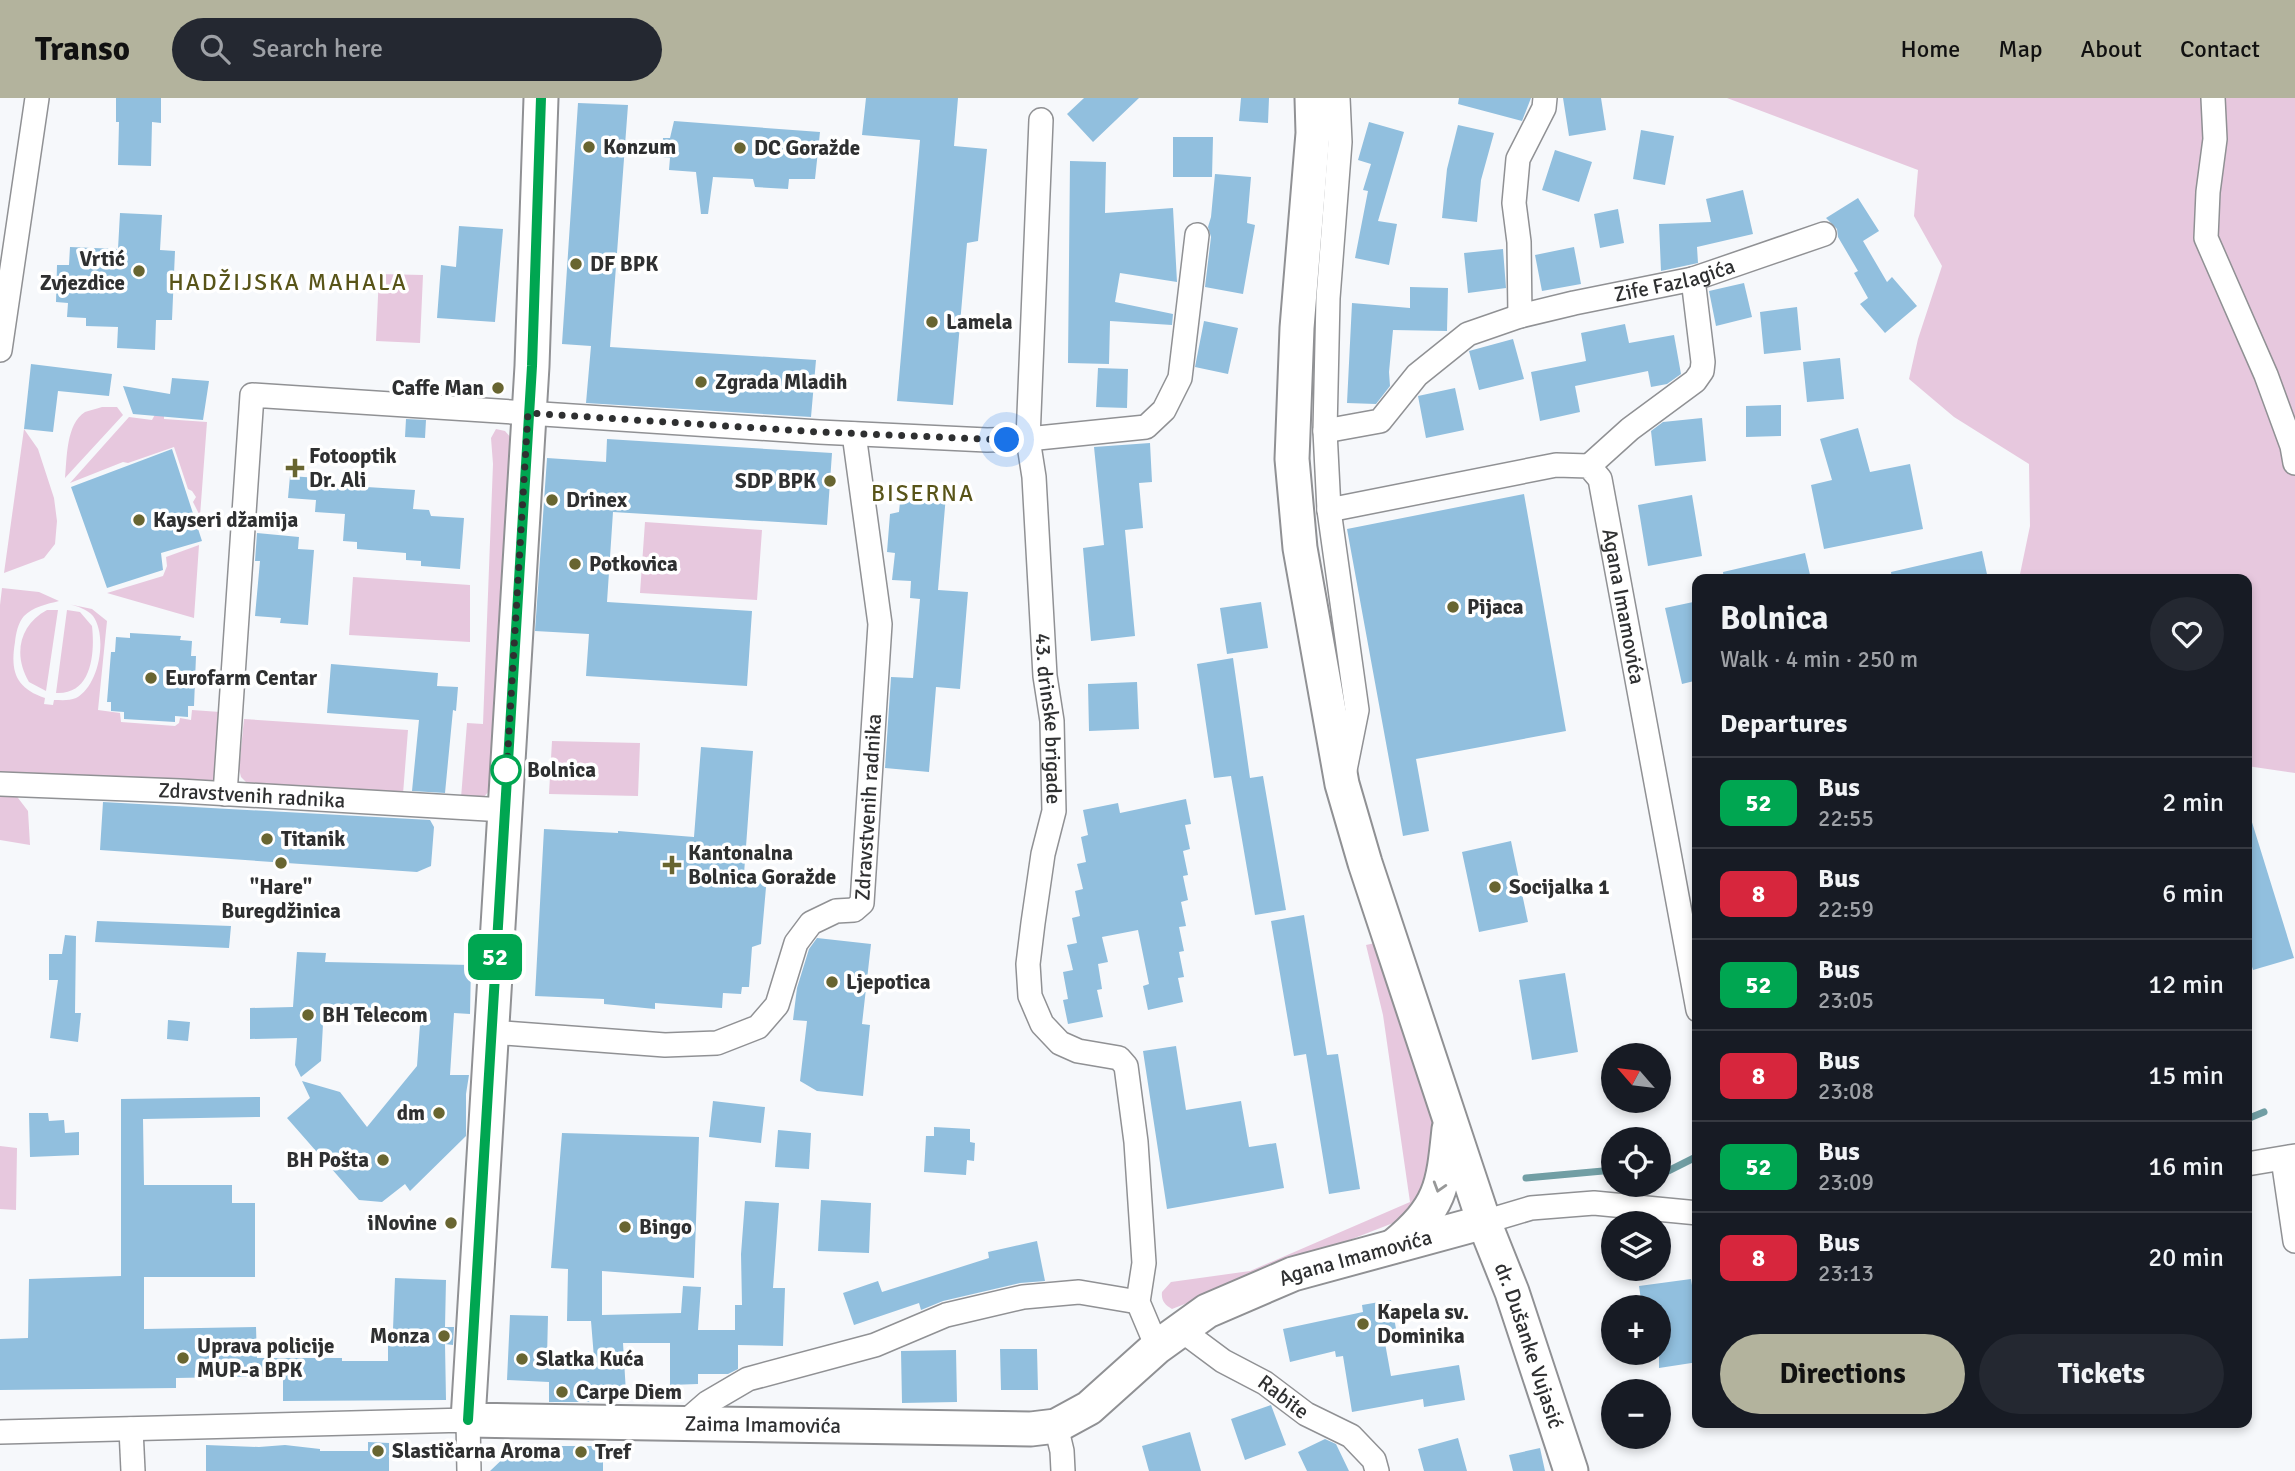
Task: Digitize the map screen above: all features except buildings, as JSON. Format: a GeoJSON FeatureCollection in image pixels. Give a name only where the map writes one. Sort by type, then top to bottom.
{"type":"FeatureCollection","features":[{"type":"Feature","properties":{"kind":"main road"},"geometry":{"type":"LineString","coordinates":[[468,1420],[532,366],[541,98]]}},
{"type":"Feature","properties":{"kind":"main road","name":"dr. Dušanke Vujasić"},"geometry":{"type":"LineString","coordinates":[[1312,98],[1313,133],[1297,328],[1292,459],[1300,548],[1342,784],[1365,863],[1450,1120],[1484,1222],[1512,1292],[1571,1471]]}},
{"type":"Feature","properties":{"kind":"main road"},"geometry":{"type":"LineString","coordinates":[[1393,1247],[1415,1228],[1432,1208],[1441,1186],[1450,1120]]}},
{"type":"Feature","properties":{"kind":"main road","name":"Agana Imamovića"},"geometry":{"type":"LineString","coordinates":[[1056,1426],[1089,1408],[1168,1338],[1207,1311],[1293,1274],[1484,1222]]}},
{"type":"Feature","properties":{"kind":"main road","name":"Zaima Imamovića"},"geometry":{"type":"LineString","coordinates":[[468,1420],[1031,1429],[1056,1426]]}},
{"type":"Feature","properties":{"kind":"street"},"geometry":{"type":"LineString","coordinates":[[0,349],[37,98]]}},
{"type":"Feature","properties":{"kind":"street"},"geometry":{"type":"LineString","coordinates":[[1338,98],[1340,142],[1328,298],[1325,431],[1329,510],[1357,710],[1342,784]]}},
{"type":"Feature","properties":{"kind":"street"},"geometry":{"type":"LineString","coordinates":[[1520,316],[1519,242],[1514,203],[1518,159],[1544,108],[1545,98]]}},
{"type":"Feature","properties":{"kind":"street"},"geometry":{"type":"LineString","coordinates":[[2213,98],[2215,139],[2208,192],[2206,237],[2266,375],[2292,446],[2295,463]]}},
{"type":"Feature","properties":{"kind":"street","name":"43. drinske brigade"},"geometry":{"type":"LineString","coordinates":[[1041,120],[1028,439],[1034,477],[1045,676],[1052,721],[1054,811],[1043,854],[1032,923],[1028,964],[1030,996],[1042,1024],[1060,1043],[1078,1051],[1119,1058],[1126,1066],[1136,1142],[1144,1263],[1138,1302]]}},
{"type":"Feature","properties":{"kind":"street","name":"Zife Fazlagića"},"geometry":{"type":"LineString","coordinates":[[1325,431],[1380,421],[1417,375],[1468,334],[1520,316],[1693,279],[1824,234]]}},
{"type":"Feature","properties":{"kind":"street"},"geometry":{"type":"LineString","coordinates":[[226,794],[252,395],[854,434],[987,440],[1028,439],[1146,427],[1164,410],[1180,378],[1196,235]]}},
{"type":"Feature","properties":{"kind":"street"},"geometry":{"type":"LineString","coordinates":[[1329,510],[1556,465],[1589,466],[1630,429],[1695,380],[1702,371],[1693,279]]}},
{"type":"Feature","properties":{"kind":"street","name":"Zdravstvenih radnika"},"geometry":{"type":"LineString","coordinates":[[491,1032],[665,1045],[717,1044],[758,1027],[777,1005],[796,943],[811,923],[836,911],[854,909],[862,903],[880,624],[854,434]]}},
{"type":"Feature","properties":{"kind":"street","name":"Agana Imamovića"},"geometry":{"type":"LineString","coordinates":[[1589,466],[1600,479],[1692,977]]}},
{"type":"Feature","properties":{"kind":"street","name":"Zdravstvenih radnika"},"geometry":{"type":"LineString","coordinates":[[0,784],[504,810]]}},
{"type":"Feature","properties":{"kind":"street"},"geometry":{"type":"LineString","coordinates":[[2252,1163],[2289,1158],[2295,1241]]}},
{"type":"Feature","properties":{"kind":"street","name":"Agana Imamovića"},"geometry":{"type":"LineString","coordinates":[[1484,1222],[1531,1208],[1594,1203],[1692,1212]]}},
{"type":"Feature","properties":{"kind":"street"},"geometry":{"type":"LineString","coordinates":[[684,1423],[707,1403],[748,1379],[875,1345],[946,1315],[1023,1297],[1079,1292],[1138,1302],[1168,1338]]}},
{"type":"Feature","properties":{"kind":"street","name":"Rabite"},"geometry":{"type":"LineString","coordinates":[[1168,1338],[1223,1361],[1265,1383],[1306,1414],[1351,1436],[1374,1460],[1377,1471]]}},
{"type":"Feature","properties":{"kind":"street"},"geometry":{"type":"LineString","coordinates":[[468,1420],[469,1471]]}},
{"type":"Feature","properties":{"kind":"street","name":"Zaima Imamovića"},"geometry":{"type":"LineString","coordinates":[[0,1432],[468,1420]]}},
{"type":"Feature","properties":{"kind":"street"},"geometry":{"type":"LineString","coordinates":[[1056,1426],[1063,1471]]}},
{"type":"Feature","properties":{"kind":"street"},"geometry":{"type":"LineString","coordinates":[[131,1429],[133,1471]]}},
{"type":"Feature","properties":{"kind":"shaded area"},"geometry":{"type":"Polygon","coordinates":[[[1727,98],[2295,98],[2295,773],[2252,767],[2252,574],[2020,574],[2030,526],[2029,464],[1954,417],[1909,379],[1918,339],[1942,266],[1914,216],[1918,170],[1727,98]]]}},
{"type":"Feature","properties":{"kind":"shaded area"},"geometry":{"type":"Polygon","coordinates":[[[379,274],[423,275],[420,343],[376,341],[379,274]]]}},
{"type":"Feature","properties":{"kind":"shaded area"},"geometry":{"type":"Polygon","coordinates":[[[102,407],[117,407],[123,415],[65,478],[74,425],[85,412],[102,407]]]}},
{"type":"Feature","properties":{"kind":"shaded area"},"geometry":{"type":"Polygon","coordinates":[[[159,407],[164,409],[164,419],[207,422],[200,516],[193,502],[196,497],[188,489],[174,447],[128,463],[123,462],[70,483],[129,417],[152,420],[159,407]]]}},
{"type":"Feature","properties":{"kind":"shaded area"},"geometry":{"type":"Polygon","coordinates":[[[24,429],[38,449],[54,498],[57,521],[55,544],[44,558],[4,573],[24,429]]]}},
{"type":"Feature","properties":{"kind":"shaded area"},"geometry":{"type":"Polygon","coordinates":[[[496,429],[505,431],[511,438],[490,790],[482,799],[461,798],[467,723],[483,724],[493,464],[491,438],[496,429]]]}},
{"type":"Feature","properties":{"kind":"shaded area"},"geometry":{"type":"Polygon","coordinates":[[[645,522],[762,530],[757,600],[640,593],[645,522]]]}},
{"type":"Feature","properties":{"kind":"shaded area"},"geometry":{"type":"Polygon","coordinates":[[[199,545],[194,618],[107,593],[163,576],[167,566],[166,557],[199,545]]]}},
{"type":"Feature","properties":{"kind":"shaded area"},"geometry":{"type":"Polygon","coordinates":[[[353,577],[470,585],[470,642],[349,635],[353,577]]]}},
{"type":"Feature","properties":{"kind":"shaded area"},"geometry":{"type":"Polygon","coordinates":[[[2,588],[39,592],[59,601],[40,606],[24,616],[15,639],[13,662],[17,678],[27,689],[45,698],[44,704],[53,705],[54,700],[73,699],[84,692],[99,660],[98,625],[93,616],[85,610],[68,604],[92,609],[107,621],[98,710],[120,713],[121,722],[175,726],[180,718],[191,720],[192,710],[220,712],[213,788],[0,776],[2,588]]]}},
{"type":"Feature","properties":{"kind":"shaded area"},"geometry":{"type":"Polygon","coordinates":[[[47,610],[58,610],[46,691],[29,682],[20,651],[30,624],[47,610]]]}},
{"type":"Feature","properties":{"kind":"shaded area"},"geometry":{"type":"Polygon","coordinates":[[[67,610],[80,612],[92,626],[93,648],[89,670],[84,680],[68,692],[56,693],[67,610]]]}},
{"type":"Feature","properties":{"kind":"shaded area"},"geometry":{"type":"Polygon","coordinates":[[[244,719],[408,730],[403,794],[248,784],[241,777],[239,769],[244,719]]]}},
{"type":"Feature","properties":{"kind":"shaded area"},"geometry":{"type":"Polygon","coordinates":[[[552,741],[640,743],[638,796],[549,794],[552,741]]]}},
{"type":"Feature","properties":{"kind":"shaded area"},"geometry":{"type":"Polygon","coordinates":[[[0,794],[15,794],[28,811],[30,845],[0,840],[0,794]]]}},
{"type":"Feature","properties":{"kind":"shaded area"},"geometry":{"type":"Polygon","coordinates":[[[1384,941],[1432,1105],[1434,1146],[1431,1180],[1406,1218],[1172,1309],[1164,1302],[1162,1295],[1171,1282],[1250,1271],[1410,1202],[1383,1015],[1366,945],[1384,941]]]}},
{"type":"Feature","properties":{"kind":"shaded area"},"geometry":{"type":"Polygon","coordinates":[[[0,1146],[17,1148],[16,1210],[0,1209],[0,1146]]]}},
{"type":"Feature","properties":{"kind":"waterway"},"geometry":{"type":"LineString","coordinates":[[2252,1117],[2264,1112]]}},
{"type":"Feature","properties":{"kind":"waterway"},"geometry":{"type":"LineString","coordinates":[[1671,1170],[1692,1159]]}},
{"type":"Feature","properties":{"kind":"waterway"},"geometry":{"type":"LineString","coordinates":[[1526,1178],[1601,1171]]}},
{"type":"Feature","properties":{"kind":"bus line","name":"52"},"geometry":{"type":"LineString","coordinates":[[468,1420],[532,366],[541,98]]}},
{"type":"Feature","properties":{"kind":"place","name":"Konzum"},"geometry":{"type":"Point","coordinates":[589,147]}},
{"type":"Feature","properties":{"kind":"place","name":"DC Goražde"},"geometry":{"type":"Point","coordinates":[740,148]}},
{"type":"Feature","properties":{"kind":"place","name":"DF BPK"},"geometry":{"type":"Point","coordinates":[576,264]}},
{"type":"Feature","properties":{"kind":"place","name":"Vrtić Zvjezdice"},"geometry":{"type":"Point","coordinates":[139,271]}},
{"type":"Feature","properties":{"kind":"place","name":"Lamela"},"geometry":{"type":"Point","coordinates":[932,322]}},
{"type":"Feature","properties":{"kind":"place","name":"Zgrada Mladih"},"geometry":{"type":"Point","coordinates":[701,382]}},
{"type":"Feature","properties":{"kind":"place","name":"Caffe Man"},"geometry":{"type":"Point","coordinates":[498,388]}},
{"type":"Feature","properties":{"kind":"place","name":"Fotooptik Dr. Ali"},"geometry":{"type":"Point","coordinates":[295,468]}},
{"type":"Feature","properties":{"kind":"place","name":"SDP BPK"},"geometry":{"type":"Point","coordinates":[830,481]}},
{"type":"Feature","properties":{"kind":"place","name":"Drinex"},"geometry":{"type":"Point","coordinates":[552,500]}},
{"type":"Feature","properties":{"kind":"place","name":"Kayseri džamija"},"geometry":{"type":"Point","coordinates":[139,520]}},
{"type":"Feature","properties":{"kind":"place","name":"Potkovica"},"geometry":{"type":"Point","coordinates":[575,564]}},
{"type":"Feature","properties":{"kind":"place","name":"Pijaca"},"geometry":{"type":"Point","coordinates":[1453,607]}},
{"type":"Feature","properties":{"kind":"place","name":"Eurofarm Centar"},"geometry":{"type":"Point","coordinates":[151,678]}},
{"type":"Feature","properties":{"kind":"place","name":"Bolnica"},"geometry":{"type":"Point","coordinates":[506,770]}},
{"type":"Feature","properties":{"kind":"place","name":"Titanik"},"geometry":{"type":"Point","coordinates":[267,839]}},
{"type":"Feature","properties":{"kind":"place","name":"\"Hare\" Buregdžinica"},"geometry":{"type":"Point","coordinates":[281,863]}},
{"type":"Feature","properties":{"kind":"place","name":"Kantonalna Bolnica Goražde"},"geometry":{"type":"Point","coordinates":[672,865]}},
{"type":"Feature","properties":{"kind":"place","name":"Socijalka 1"},"geometry":{"type":"Point","coordinates":[1495,887]}},
{"type":"Feature","properties":{"kind":"place","name":"Ljepotica"},"geometry":{"type":"Point","coordinates":[832,982]}},
{"type":"Feature","properties":{"kind":"place","name":"BH Telecom"},"geometry":{"type":"Point","coordinates":[308,1015]}},
{"type":"Feature","properties":{"kind":"place","name":"dm"},"geometry":{"type":"Point","coordinates":[439,1113]}},
{"type":"Feature","properties":{"kind":"place","name":"BH Pošta"},"geometry":{"type":"Point","coordinates":[383,1160]}},
{"type":"Feature","properties":{"kind":"place","name":"iNovine"},"geometry":{"type":"Point","coordinates":[451,1223]}},
{"type":"Feature","properties":{"kind":"place","name":"Bingo"},"geometry":{"type":"Point","coordinates":[625,1227]}},
{"type":"Feature","properties":{"kind":"place","name":"Kapela sv. Dominika"},"geometry":{"type":"Point","coordinates":[1363,1324]}},
{"type":"Feature","properties":{"kind":"place","name":"Monza"},"geometry":{"type":"Point","coordinates":[444,1336]}},
{"type":"Feature","properties":{"kind":"place","name":"Uprava policije MUP-a BPK"},"geometry":{"type":"Point","coordinates":[183,1358]}},
{"type":"Feature","properties":{"kind":"place","name":"Slatka Kuća"},"geometry":{"type":"Point","coordinates":[522,1359]}},
{"type":"Feature","properties":{"kind":"place","name":"Carpe Diem"},"geometry":{"type":"Point","coordinates":[562,1392]}},
{"type":"Feature","properties":{"kind":"place","name":"Slastičarna Aroma"},"geometry":{"type":"Point","coordinates":[378,1451]}},
{"type":"Feature","properties":{"kind":"place","name":"Tref"},"geometry":{"type":"Point","coordinates":[581,1452]}},
{"type":"Feature","properties":{"kind":"district","name":"HADŽIJSKA MAHALA"},"geometry":{"type":"Point","coordinates":[288,282]}},
{"type":"Feature","properties":{"kind":"district","name":"BISERNA"},"geometry":{"type":"Point","coordinates":[923,493]}},
{"type":"Feature","properties":{"kind":"route"},"geometry":{"type":"LineString","coordinates":[[506,770],[506,782],[528,413],[819,432],[1007,440]]}}]}
